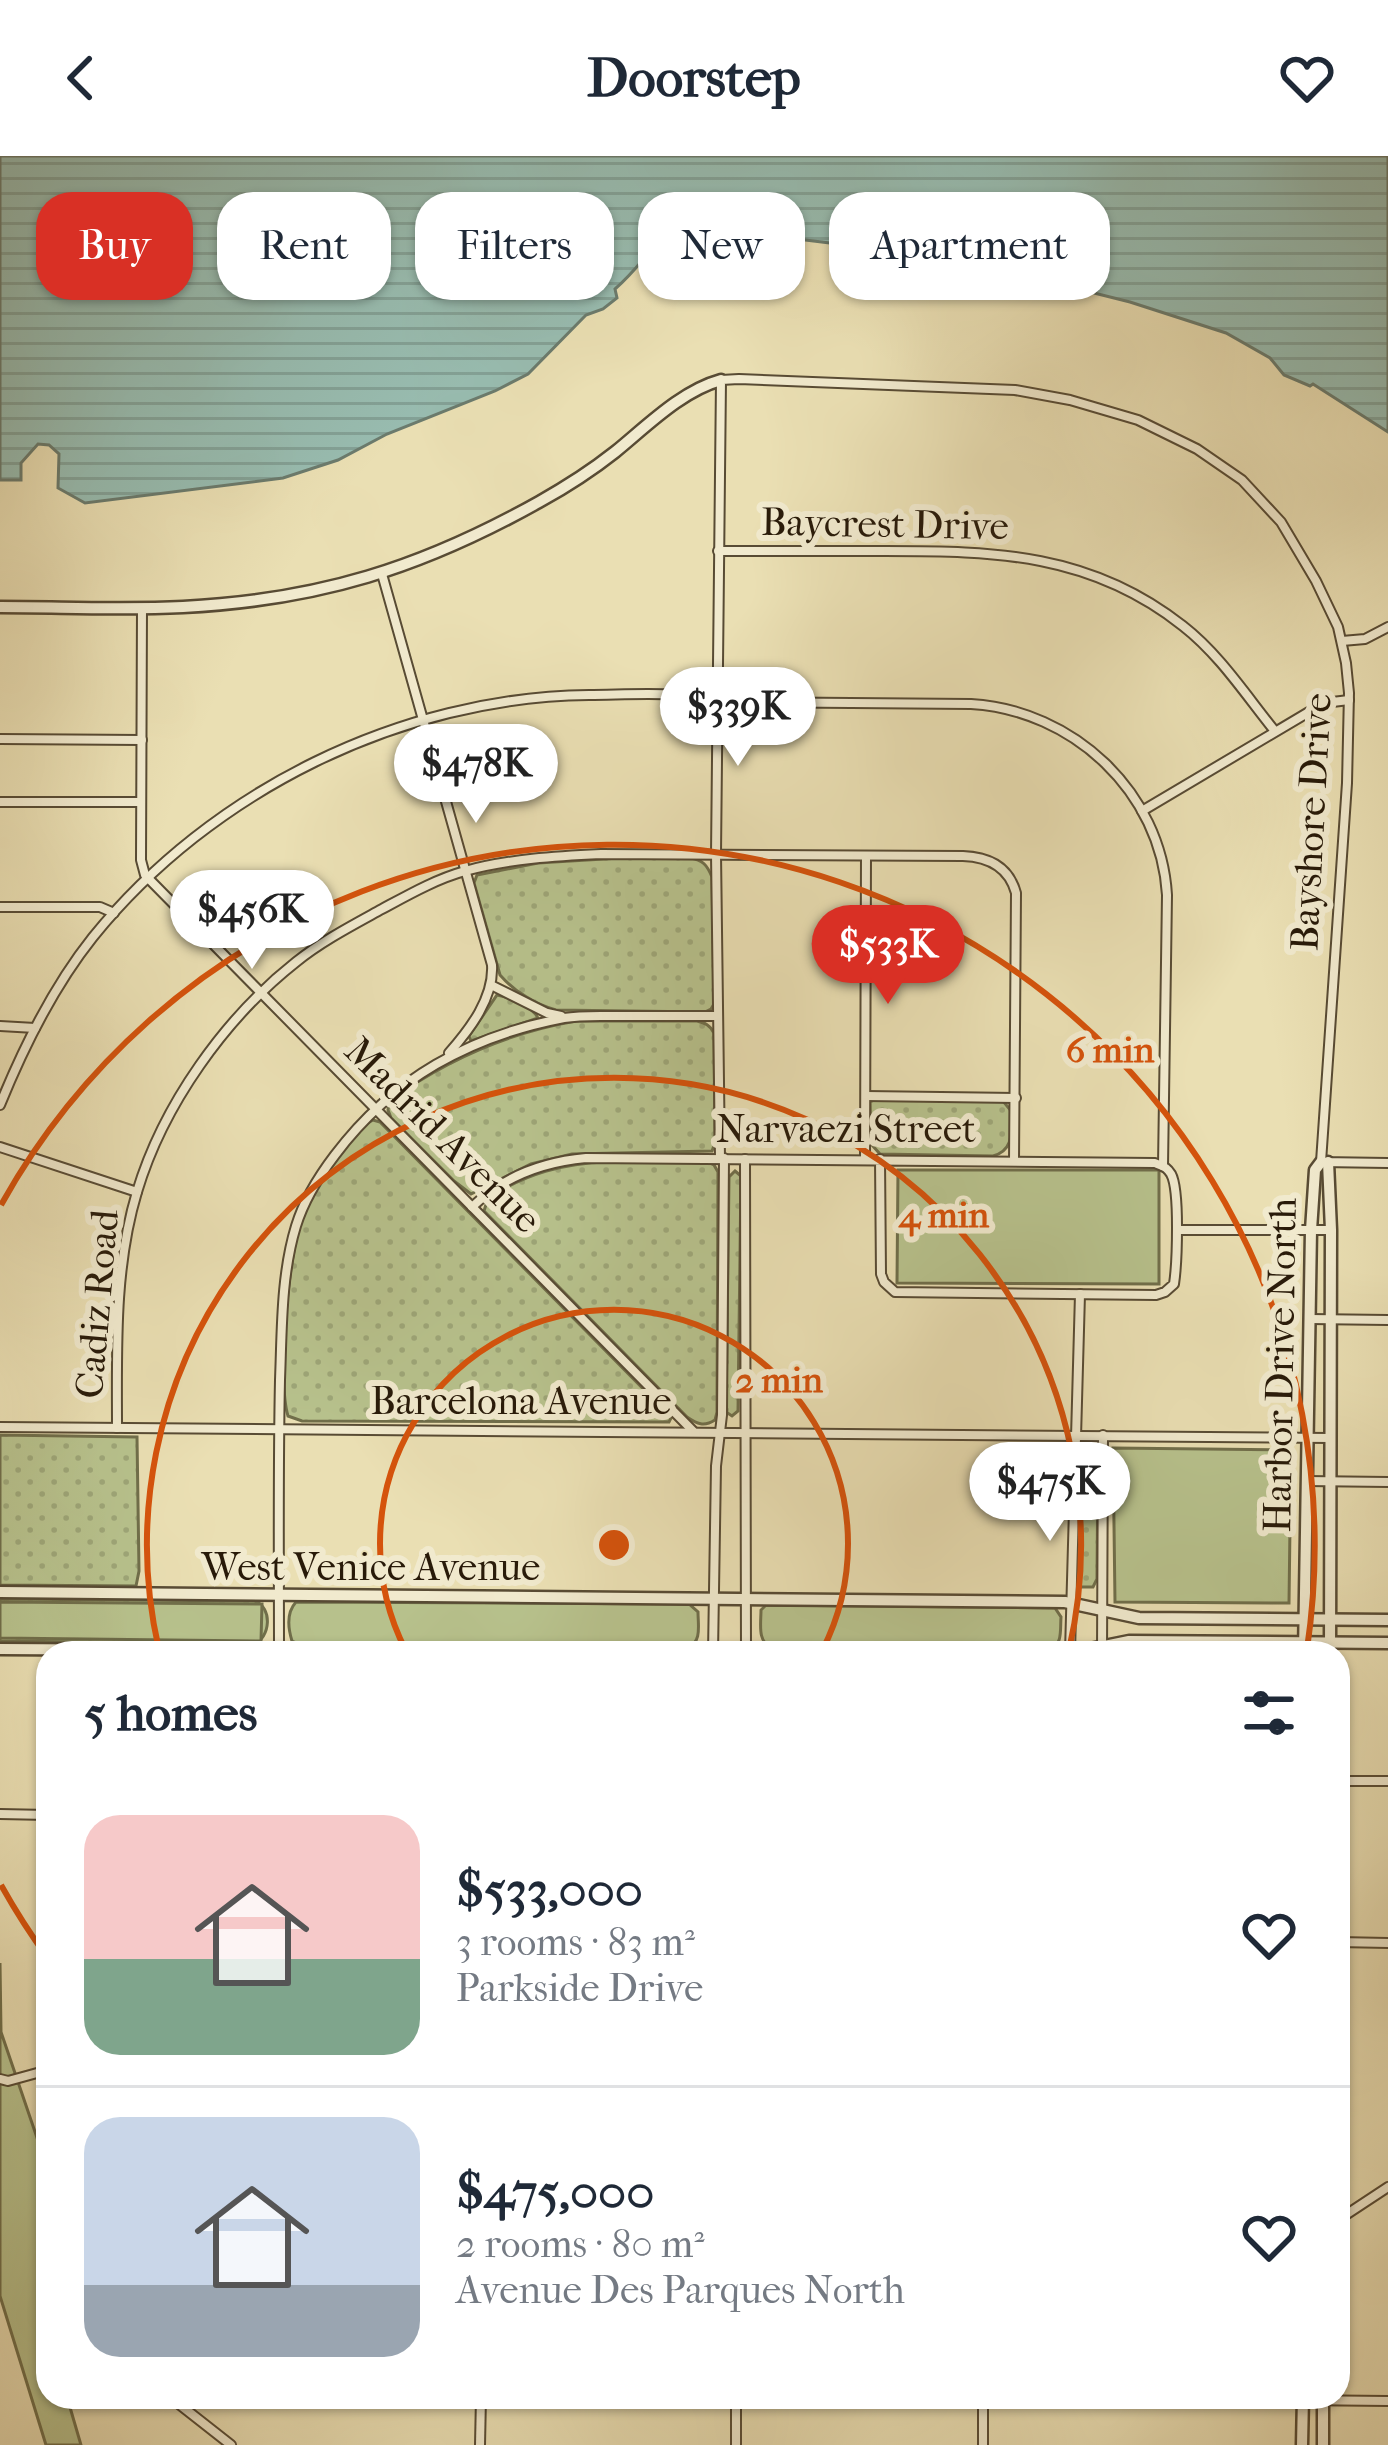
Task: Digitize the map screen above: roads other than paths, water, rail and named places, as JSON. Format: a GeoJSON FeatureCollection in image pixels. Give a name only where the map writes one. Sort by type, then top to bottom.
{"type":"FeatureCollection","features":[{"type":"Feature","properties":{"kind":"street"},"geometry":{"type":"LineString","coordinates":[[0,607],[214,605],[278,598],[382,574],[479,535],[556,493],[686,397],[721,380],[716,854],[722,1158],[714,1641]]}},
{"type":"Feature","properties":{"kind":"street","name":"Bayshore Drive"},"geometry":{"type":"LineString","coordinates":[[721,380],[1026,391],[1093,406],[1153,426],[1197,449],[1270,508],[1316,581],[1342,641],[1349,700],[1326,1092]]}},
{"type":"Feature","properties":{"kind":"street","name":"Baycrest Drive"},"geometry":{"type":"LineString","coordinates":[[718,550],[980,552],[1074,568],[1142,598],[1186,628],[1215,656],[1274,730]]}},
{"type":"Feature","properties":{"kind":"street"},"geometry":{"type":"LineString","coordinates":[[382,574],[492,965],[491,985],[481,1007],[444,1059]]}},
{"type":"Feature","properties":{"kind":"street"},"geometry":{"type":"LineString","coordinates":[[142,608],[141,864],[148,880]]}},
{"type":"Feature","properties":{"kind":"street"},"geometry":{"type":"LineString","coordinates":[[1342,641],[1366,639],[1388,627]]}},
{"type":"Feature","properties":{"kind":"street"},"geometry":{"type":"LineString","coordinates":[[0,1105],[35,1028],[65,977],[114,913],[197,837],[254,796],[345,748],[423,719],[481,705],[556,697],[694,696],[716,702],[954,704],[1019,711],[1090,749],[1120,779],[1142,811],[1160,855],[1167,895],[1163,1166],[1174,1183],[1175,1280],[1156,1295],[902,1293],[891,1289],[880,1274],[880,1159]]}},
{"type":"Feature","properties":{"kind":"street"},"geometry":{"type":"LineString","coordinates":[[1142,811],[1327,701],[1349,700]]}},
{"type":"Feature","properties":{"kind":"street"},"geometry":{"type":"LineString","coordinates":[[0,739],[142,740]]}},
{"type":"Feature","properties":{"kind":"street"},"geometry":{"type":"LineString","coordinates":[[0,802],[141,802]]}},
{"type":"Feature","properties":{"kind":"street","name":"Cadiz Road"},"geometry":{"type":"LineString","coordinates":[[117,1428],[118,1302],[124,1251],[137,1192],[162,1130],[190,1083],[261,993],[300,959],[418,890],[466,871],[573,856],[973,856],[995,863],[1013,882],[1016,899],[1016,1097]]}},
{"type":"Feature","properties":{"kind":"street"},"geometry":{"type":"LineString","coordinates":[[866,856],[866,1159]]}},
{"type":"Feature","properties":{"kind":"street","name":"Madrid Avenue"},"geometry":{"type":"LineString","coordinates":[[148,880],[694,1432]]}},
{"type":"Feature","properties":{"kind":"street"},"geometry":{"type":"LineString","coordinates":[[0,907],[100,907],[114,913]]}},
{"type":"Feature","properties":{"kind":"street"},"geometry":{"type":"LineString","coordinates":[[491,985],[547,1013],[568,1018]]}},
{"type":"Feature","properties":{"kind":"street"},"geometry":{"type":"LineString","coordinates":[[279,1641],[283,1313],[296,1225],[319,1178],[374,1108],[444,1059],[518,1030],[568,1018],[718,1016]]}},
{"type":"Feature","properties":{"kind":"street"},"geometry":{"type":"LineString","coordinates":[[0,1026],[35,1028]]}},
{"type":"Feature","properties":{"kind":"street","name":"Harbor Drive North"},"geometry":{"type":"LineString","coordinates":[[1326,1092],[1331,1230],[1330,1641]]}},
{"type":"Feature","properties":{"kind":"street"},"geometry":{"type":"LineString","coordinates":[[866,1096],[1016,1097],[1014,1161]]}},
{"type":"Feature","properties":{"kind":"street"},"geometry":{"type":"LineString","coordinates":[[0,1148],[137,1192]]}},
{"type":"Feature","properties":{"kind":"street","name":"Narvaezi Street"},"geometry":{"type":"LineString","coordinates":[[472,1207],[514,1176],[553,1163],[596,1157],[1148,1162],[1163,1166]]}},
{"type":"Feature","properties":{"kind":"street"},"geometry":{"type":"LineString","coordinates":[[745,1159],[747,1641]]}},
{"type":"Feature","properties":{"kind":"street"},"geometry":{"type":"LineString","coordinates":[[1325,1162],[1388,1162]]}},
{"type":"Feature","properties":{"kind":"street","name":"Harbor Drive North"},"geometry":{"type":"LineString","coordinates":[[1304,1641],[1311,1230],[1316,1170],[1325,1162]]}},
{"type":"Feature","properties":{"kind":"street"},"geometry":{"type":"LineString","coordinates":[[1177,1230],[1331,1230]]}},
{"type":"Feature","properties":{"kind":"street"},"geometry":{"type":"LineString","coordinates":[[1070,1641],[1080,1294]]}},
{"type":"Feature","properties":{"kind":"street"},"geometry":{"type":"LineString","coordinates":[[1310,1319],[1388,1320]]}},
{"type":"Feature","properties":{"kind":"street","name":"Barcelona Avenue"},"geometry":{"type":"LineString","coordinates":[[0,1427],[1330,1438]]}},
{"type":"Feature","properties":{"kind":"street"},"geometry":{"type":"LineString","coordinates":[[1102,1641],[1103,1436]]}},
{"type":"Feature","properties":{"kind":"street"},"geometry":{"type":"LineString","coordinates":[[1306,1481],[1388,1482]]}},
{"type":"Feature","properties":{"kind":"street","name":"West Venice Avenue"},"geometry":{"type":"LineString","coordinates":[[0,1592],[1070,1603],[1131,1618],[1388,1620]]}},
{"type":"Feature","properties":{"kind":"street"},"geometry":{"type":"LineString","coordinates":[[1350,1646],[1388,1643]]}},
{"type":"Feature","properties":{"kind":"street"},"geometry":{"type":"LineString","coordinates":[[0,1648],[36,1649]]}},
{"type":"Feature","properties":{"kind":"street"},"geometry":{"type":"LineString","coordinates":[[1350,1781],[1388,1780]]}},
{"type":"Feature","properties":{"kind":"street"},"geometry":{"type":"LineString","coordinates":[[0,1814],[36,1815]]}},
{"type":"Feature","properties":{"kind":"street"},"geometry":{"type":"LineString","coordinates":[[1350,1942],[1388,1942]]}},
{"type":"Feature","properties":{"kind":"street"},"geometry":{"type":"LineString","coordinates":[[4,2080],[36,2073]]}},
{"type":"Feature","properties":{"kind":"street"},"geometry":{"type":"LineString","coordinates":[[1350,2212],[1388,2187]]}},
{"type":"Feature","properties":{"kind":"street"},"geometry":{"type":"LineString","coordinates":[[1350,2400],[1388,2401]]}},
{"type":"Feature","properties":{"kind":"street"},"geometry":{"type":"LineString","coordinates":[[185,2409],[231,2445]]}},
{"type":"Feature","properties":{"kind":"street"},"geometry":{"type":"LineString","coordinates":[[480,2445],[481,2409]]}},
{"type":"Feature","properties":{"kind":"street"},"geometry":{"type":"LineString","coordinates":[[736,2409],[736,2445]]}},
{"type":"Feature","properties":{"kind":"street"},"geometry":{"type":"LineString","coordinates":[[982,2445],[983,2409]]}},
{"type":"Feature","properties":{"kind":"street"},"geometry":{"type":"LineString","coordinates":[[1302,2445],[1303,2409]]}},
{"type":"Feature","properties":{"kind":"street"},"geometry":{"type":"LineString","coordinates":[[1323,2445],[1324,2409]]}},
{"type":"Feature","properties":{"kind":"water"},"geometry":{"type":"Polygon","coordinates":[[[0,156],[1388,156],[1388,432],[1313,384],[1284,375],[1270,358],[1226,333],[1110,297],[1110,192],[829,192],[829,243],[805,240],[805,192],[638,192],[638,265],[615,289],[617,298],[603,309],[586,315],[528,374],[495,391],[387,434],[338,460],[283,478],[85,503],[58,488],[59,454],[49,445],[38,444],[21,463],[21,480],[0,480],[0,156]]]}}]}
